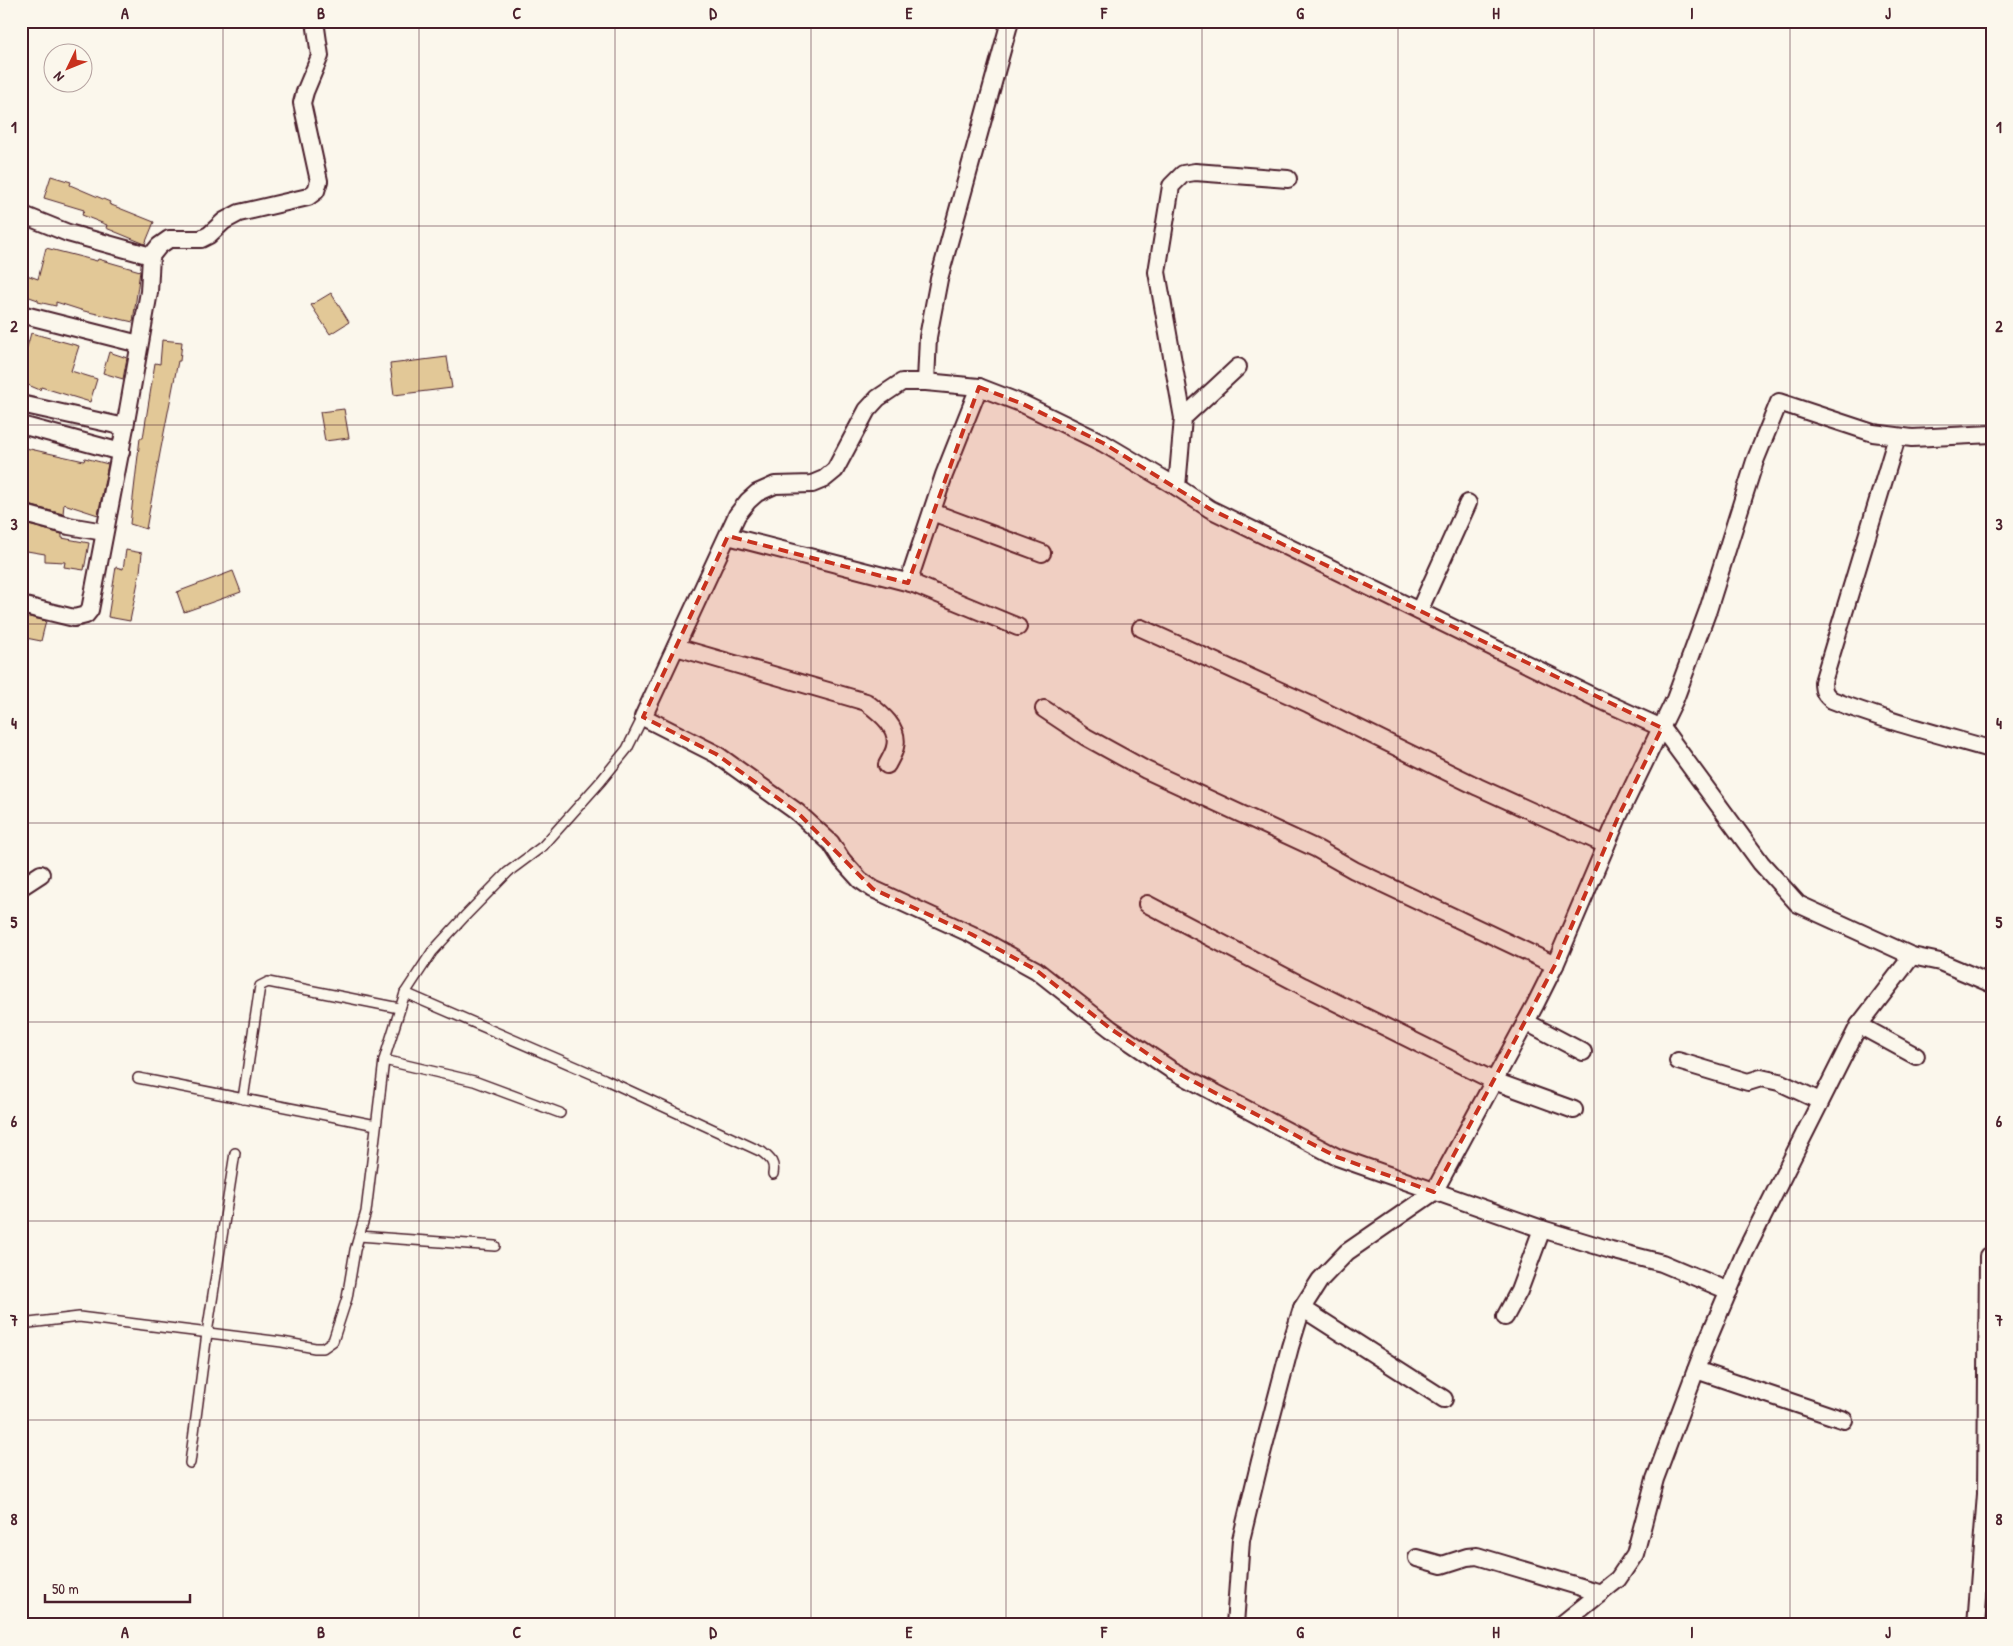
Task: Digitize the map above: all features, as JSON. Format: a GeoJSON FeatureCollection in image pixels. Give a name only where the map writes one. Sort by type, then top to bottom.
{"type":"FeatureCollection","features":[{"type":"Feature","properties":{"kind":"street"},"geometry":{"type":"LineString","coordinates":[[21,604],[74,618],[86,616],[91,605],[125,427],[148,292],[151,256],[159,246],[169,239],[201,239],[209,235],[224,221],[239,213],[308,197],[316,191],[319,185],[318,172],[302,103],[320,56],[315,21]]}},
{"type":"Feature","properties":{"kind":"street"},"geometry":{"type":"LineString","coordinates":[[926,382],[928,337],[938,279],[1009,24]]}},
{"type":"Feature","properties":{"kind":"street"},"geometry":{"type":"LineString","coordinates":[[1176,487],[1183,418],[1157,272],[1171,186],[1183,174],[1195,172],[1288,179]]}},
{"type":"Feature","properties":{"kind":"street"},"geometry":{"type":"LineString","coordinates":[[21,214],[68,233],[151,256]]}},
{"type":"Feature","properties":{"kind":"street"},"geometry":{"type":"LineString","coordinates":[[21,314],[139,344]]}},
{"type":"Feature","properties":{"kind":"street"},"geometry":{"type":"LineString","coordinates":[[1183,418],[1238,368]]}},
{"type":"Feature","properties":{"kind":"street"},"geometry":{"type":"LineString","coordinates":[[1729,1291],[1662,1262],[1611,1250],[1542,1229],[1337,1157],[1170,1068],[1111,1030],[1036,970],[971,934],[873,889],[860,880],[842,860],[832,844],[797,812],[716,754],[643,717],[737,516],[748,501],[757,493],[775,485],[812,484],[824,479],[835,470],[867,410],[878,398],[902,382],[926,382],[979,387],[1023,404],[1094,439],[1176,487],[1210,510],[1598,699],[1662,728],[1761,863],[1798,904],[1912,956],[1940,962],[1992,984]]}},
{"type":"Feature","properties":{"kind":"street"},"geometry":{"type":"LineString","coordinates":[[914,584],[910,574],[979,387]]}},
{"type":"Feature","properties":{"kind":"street"},"geometry":{"type":"LineString","coordinates":[[1235,1625],[1241,1540],[1282,1376],[1302,1308],[1320,1280],[1347,1252],[1434,1192],[1526,1022],[1556,965],[1635,780],[1675,699],[1708,610],[1755,460],[1779,402],[1873,433],[1897,437],[1992,434]]}},
{"type":"Feature","properties":{"kind":"street"},"geometry":{"type":"LineString","coordinates":[[21,404],[125,427]]}},
{"type":"Feature","properties":{"kind":"street"},"geometry":{"type":"LineString","coordinates":[[21,425],[120,452]]}},
{"type":"Feature","properties":{"kind":"street"},"geometry":{"type":"LineString","coordinates":[[1897,437],[1823,682],[1823,689],[1826,696],[1832,700],[1878,718],[1986,748],[1992,748]]}},
{"type":"Feature","properties":{"kind":"street"},"geometry":{"type":"LineString","coordinates":[[1419,611],[1468,502]]}},
{"type":"Feature","properties":{"kind":"street"},"geometry":{"type":"LineString","coordinates":[[932,512],[1042,552]]}},
{"type":"Feature","properties":{"kind":"street"},"geometry":{"type":"LineString","coordinates":[[21,513],[69,526],[104,532]]}},
{"type":"Feature","properties":{"kind":"street"},"geometry":{"type":"LineString","coordinates":[[728,536],[914,584],[1018,627]]}},
{"type":"Feature","properties":{"kind":"street"},"geometry":{"type":"LineString","coordinates":[[1141,628],[1309,704],[1478,787],[1606,845]]}},
{"type":"Feature","properties":{"kind":"street"},"geometry":{"type":"LineString","coordinates":[[676,647],[866,702],[881,713],[891,725],[895,736],[896,746],[887,765]]}},
{"type":"Feature","properties":{"kind":"street"},"geometry":{"type":"LineString","coordinates":[[1044,709],[1086,736],[1146,770],[1318,849],[1354,870],[1556,965]]}},
{"type":"Feature","properties":{"kind":"street"},"geometry":{"type":"LineString","coordinates":[[21,887],[41,874]]}},
{"type":"Feature","properties":{"kind":"street"},"geometry":{"type":"LineString","coordinates":[[1147,904],[1304,986],[1494,1081],[1574,1110]]}},
{"type":"Feature","properties":{"kind":"street"},"geometry":{"type":"LineString","coordinates":[[1561,1625],[1618,1579],[1635,1554],[1655,1479],[1696,1370],[1745,1252],[1859,1025],[1912,956]]}},
{"type":"Feature","properties":{"kind":"street"},"geometry":{"type":"LineString","coordinates":[[1526,1022],[1583,1052]]}},
{"type":"Feature","properties":{"kind":"street"},"geometry":{"type":"LineString","coordinates":[[1859,1025],[1916,1056]]}},
{"type":"Feature","properties":{"kind":"street"},"geometry":{"type":"LineString","coordinates":[[1678,1061],[1748,1082],[1761,1078],[1778,1082],[1820,1100]]}},
{"type":"Feature","properties":{"kind":"street"},"geometry":{"type":"LineString","coordinates":[[1505,1317],[1519,1291],[1542,1229]]}},
{"type":"Feature","properties":{"kind":"street"},"geometry":{"type":"LineString","coordinates":[[1976,1625],[1989,1494],[1990,1313],[1988,1256]]}},
{"type":"Feature","properties":{"kind":"street"},"geometry":{"type":"LineString","coordinates":[[1302,1308],[1444,1399]]}},
{"type":"Feature","properties":{"kind":"street"},"geometry":{"type":"LineString","coordinates":[[1696,1370],[1844,1420]]}},
{"type":"Feature","properties":{"kind":"street"},"geometry":{"type":"LineString","coordinates":[[1417,1558],[1442,1565],[1467,1557],[1477,1556],[1601,1593]]}},
{"type":"Feature","properties":{"kind":"lane"},"geometry":{"type":"LineString","coordinates":[[21,1324],[79,1317],[282,1342],[315,1348],[327,1346],[335,1336],[347,1298],[359,1236],[366,1212],[384,1060],[405,993],[432,952],[465,916],[508,872],[543,846],[601,781],[627,749],[643,717]]}},
{"type":"Feature","properties":{"kind":"lane"},"geometry":{"type":"LineString","coordinates":[[243,1099],[260,986],[264,982],[399,1008]]}},
{"type":"Feature","properties":{"kind":"lane"},"geometry":{"type":"LineString","coordinates":[[405,993],[604,1079],[762,1152],[773,1161],[775,1167],[773,1174]]}},
{"type":"Feature","properties":{"kind":"lane"},"geometry":{"type":"LineString","coordinates":[[384,1060],[474,1081],[560,1113]]}},
{"type":"Feature","properties":{"kind":"lane"},"geometry":{"type":"LineString","coordinates":[[138,1078],[376,1125]]}},
{"type":"Feature","properties":{"kind":"lane"},"geometry":{"type":"LineString","coordinates":[[190,1463],[207,1333],[236,1153]]}},
{"type":"Feature","properties":{"kind":"lane"},"geometry":{"type":"LineString","coordinates":[[359,1236],[495,1246]]}},
{"type":"Feature","properties":{"kind":"highlighted area"},"geometry":{"type":"Polygon","coordinates":[[[979,387],[1023,404],[1103,443],[1210,509],[1662,728],[1619,815],[1555,965],[1434,1192],[1337,1157],[1170,1069],[1111,1029],[1036,970],[971,934],[873,889],[797,812],[716,754],[643,717],[728,536],[908,583],[979,387]]]}},
{"type":"Feature","properties":{"kind":"building"},"geometry":{"type":"Polygon","coordinates":[[[51,176],[71,182],[70,185],[110,202],[109,204],[154,222],[145,244],[106,228],[107,225],[82,215],[84,210],[44,198],[51,176]]]}},
{"type":"Feature","properties":{"kind":"building"},"geometry":{"type":"Polygon","coordinates":[[[46,248],[97,261],[98,259],[140,271],[133,322],[84,311],[56,302],[56,306],[38,302],[38,300],[21,294],[21,273],[38,279],[46,248]]]}},
{"type":"Feature","properties":{"kind":"building"},"geometry":{"type":"Polygon","coordinates":[[[331,293],[349,322],[330,334],[311,305],[331,293]]]}},
{"type":"Feature","properties":{"kind":"building"},"geometry":{"type":"Polygon","coordinates":[[[31,333],[79,346],[71,371],[97,379],[90,402],[41,387],[40,390],[21,382],[21,368],[31,333]]]}},
{"type":"Feature","properties":{"kind":"building"},"geometry":{"type":"Polygon","coordinates":[[[162,340],[182,342],[180,361],[178,361],[146,529],[130,524],[140,438],[143,438],[155,363],[160,364],[162,340]]]}},
{"type":"Feature","properties":{"kind":"building"},"geometry":{"type":"Polygon","coordinates":[[[109,352],[127,358],[123,379],[103,373],[109,352]]]}},
{"type":"Feature","properties":{"kind":"building"},"geometry":{"type":"Polygon","coordinates":[[[447,357],[452,388],[394,395],[390,364],[447,357]]]}},
{"type":"Feature","properties":{"kind":"building"},"geometry":{"type":"Polygon","coordinates":[[[344,409],[349,438],[325,441],[320,412],[344,409]]]}},
{"type":"Feature","properties":{"kind":"building"},"geometry":{"type":"Polygon","coordinates":[[[21,447],[84,461],[85,458],[108,464],[98,515],[64,504],[63,514],[21,503],[21,447]]]}},
{"type":"Feature","properties":{"kind":"building"},"geometry":{"type":"Polygon","coordinates":[[[21,523],[62,534],[62,538],[89,543],[84,570],[64,567],[65,562],[45,561],[45,554],[21,550],[21,523]]]}},
{"type":"Feature","properties":{"kind":"building"},"geometry":{"type":"Polygon","coordinates":[[[126,550],[142,553],[130,621],[108,617],[116,567],[123,569],[126,550]]]}},
{"type":"Feature","properties":{"kind":"building"},"geometry":{"type":"Polygon","coordinates":[[[233,571],[241,592],[184,612],[177,592],[233,571]]]}},
{"type":"Feature","properties":{"kind":"building"},"geometry":{"type":"Polygon","coordinates":[[[21,615],[46,621],[41,641],[21,637],[21,615]]]}}]}
